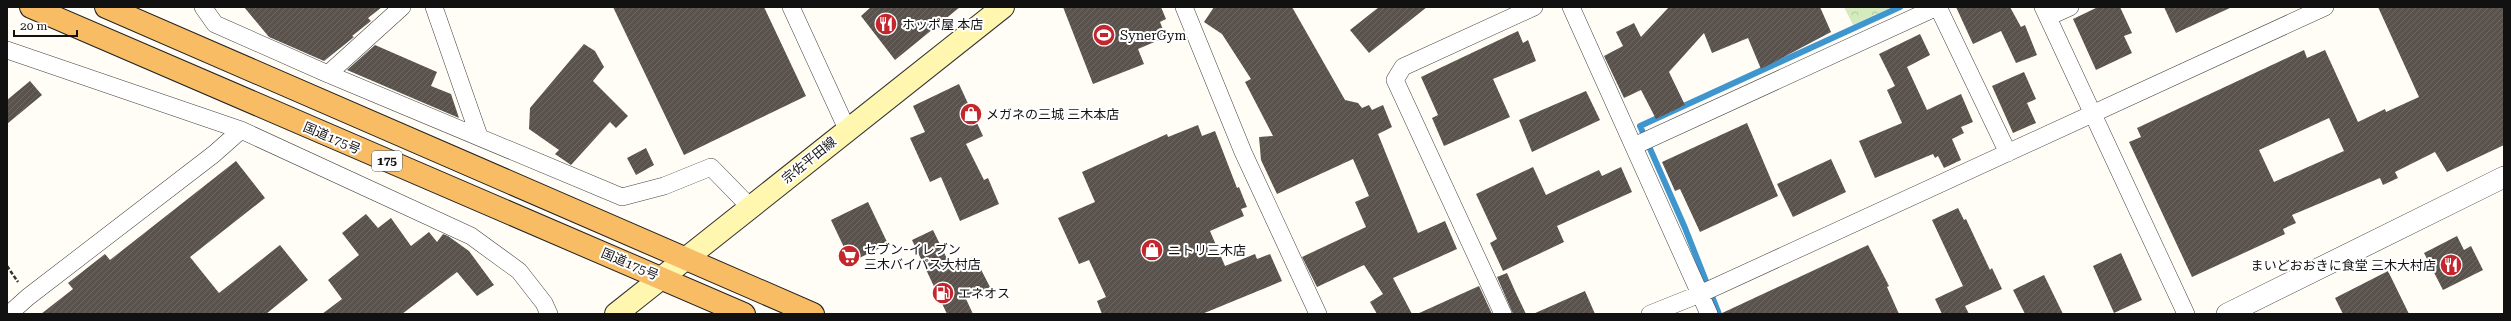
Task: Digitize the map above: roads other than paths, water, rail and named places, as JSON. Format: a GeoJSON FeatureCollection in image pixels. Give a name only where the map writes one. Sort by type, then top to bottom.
{"type":"FeatureCollection","features":[{"type":"Feature","properties":{"kind":"highway","name":"国道175号"},"geometry":{"type":"LineString","coordinates":[[31,7],[348,145],[662,277],[744,314]]}},
{"type":"Feature","properties":{"kind":"highway","name":"国道175号"},"geometry":{"type":"LineString","coordinates":[[106,7],[813,314]]}},
{"type":"Feature","properties":{"kind":"main road","name":"宗佐平田線"},"geometry":{"type":"LineString","coordinates":[[616,314],[847,129],[1003,7]]}},
{"type":"Feature","properties":{"kind":"street"},"geometry":{"type":"LineString","coordinates":[[203,7],[215,24],[328,74],[622,197],[664,186],[711,167],[750,207]]}},
{"type":"Feature","properties":{"kind":"street"},"geometry":{"type":"LineString","coordinates":[[328,74],[402,7]]}},
{"type":"Feature","properties":{"kind":"street"},"geometry":{"type":"LineString","coordinates":[[434,7],[479,136]]}},
{"type":"Feature","properties":{"kind":"street"},"geometry":{"type":"LineString","coordinates":[[791,7],[847,129]]}},
{"type":"Feature","properties":{"kind":"street"},"geometry":{"type":"LineString","coordinates":[[1184,7],[1243,152],[1318,314]]}},
{"type":"Feature","properties":{"kind":"street"},"geometry":{"type":"LineString","coordinates":[[1504,314],[1395,80],[1403,66],[1534,7]]}},
{"type":"Feature","properties":{"kind":"street"},"geometry":{"type":"LineString","coordinates":[[1571,7],[1709,314]]}},
{"type":"Feature","properties":{"kind":"street"},"geometry":{"type":"LineString","coordinates":[[1634,146],[1937,7],[2008,153]]}},
{"type":"Feature","properties":{"kind":"street"},"geometry":{"type":"LineString","coordinates":[[2070,7],[2046,12],[2186,314]]}},
{"type":"Feature","properties":{"kind":"street"},"geometry":{"type":"LineString","coordinates":[[1650,314],[1700,294],[2325,7]]}},
{"type":"Feature","properties":{"kind":"street"},"geometry":{"type":"LineString","coordinates":[[7,50],[241,130],[471,236],[519,271],[544,303],[549,314]]}},
{"type":"Feature","properties":{"kind":"street"},"geometry":{"type":"LineString","coordinates":[[9,314],[28,297],[214,154],[241,130]]}},
{"type":"Feature","properties":{"kind":"street"},"geometry":{"type":"LineString","coordinates":[[2227,314],[2504,177]]}},
{"type":"Feature","properties":{"kind":"waterway"},"geometry":{"type":"LineString","coordinates":[[1719,314],[1685,228],[1640,126],[1900,7]]}},
{"type":"Feature","properties":{"kind":"place","name":"ホッポ屋 本店"},"geometry":{"type":"Point","coordinates":[886,24]}},
{"type":"Feature","properties":{"kind":"place","name":"SynerGym"},"geometry":{"type":"Point","coordinates":[1104,35]}},
{"type":"Feature","properties":{"kind":"place","name":"メガネの三城 三木本店"},"geometry":{"type":"Point","coordinates":[971,114]}},
{"type":"Feature","properties":{"kind":"place","name":"ニトリ三木店"},"geometry":{"type":"Point","coordinates":[1152,250]}},
{"type":"Feature","properties":{"kind":"place","name":"セブン-イレブン 三木バイパス大村店"},"geometry":{"type":"Point","coordinates":[849,256]}},
{"type":"Feature","properties":{"kind":"place","name":"まいどおおきに食堂 三木大村店"},"geometry":{"type":"Point","coordinates":[2451,265]}},
{"type":"Feature","properties":{"kind":"place","name":"エネオス"},"geometry":{"type":"Point","coordinates":[943,293]}}]}
